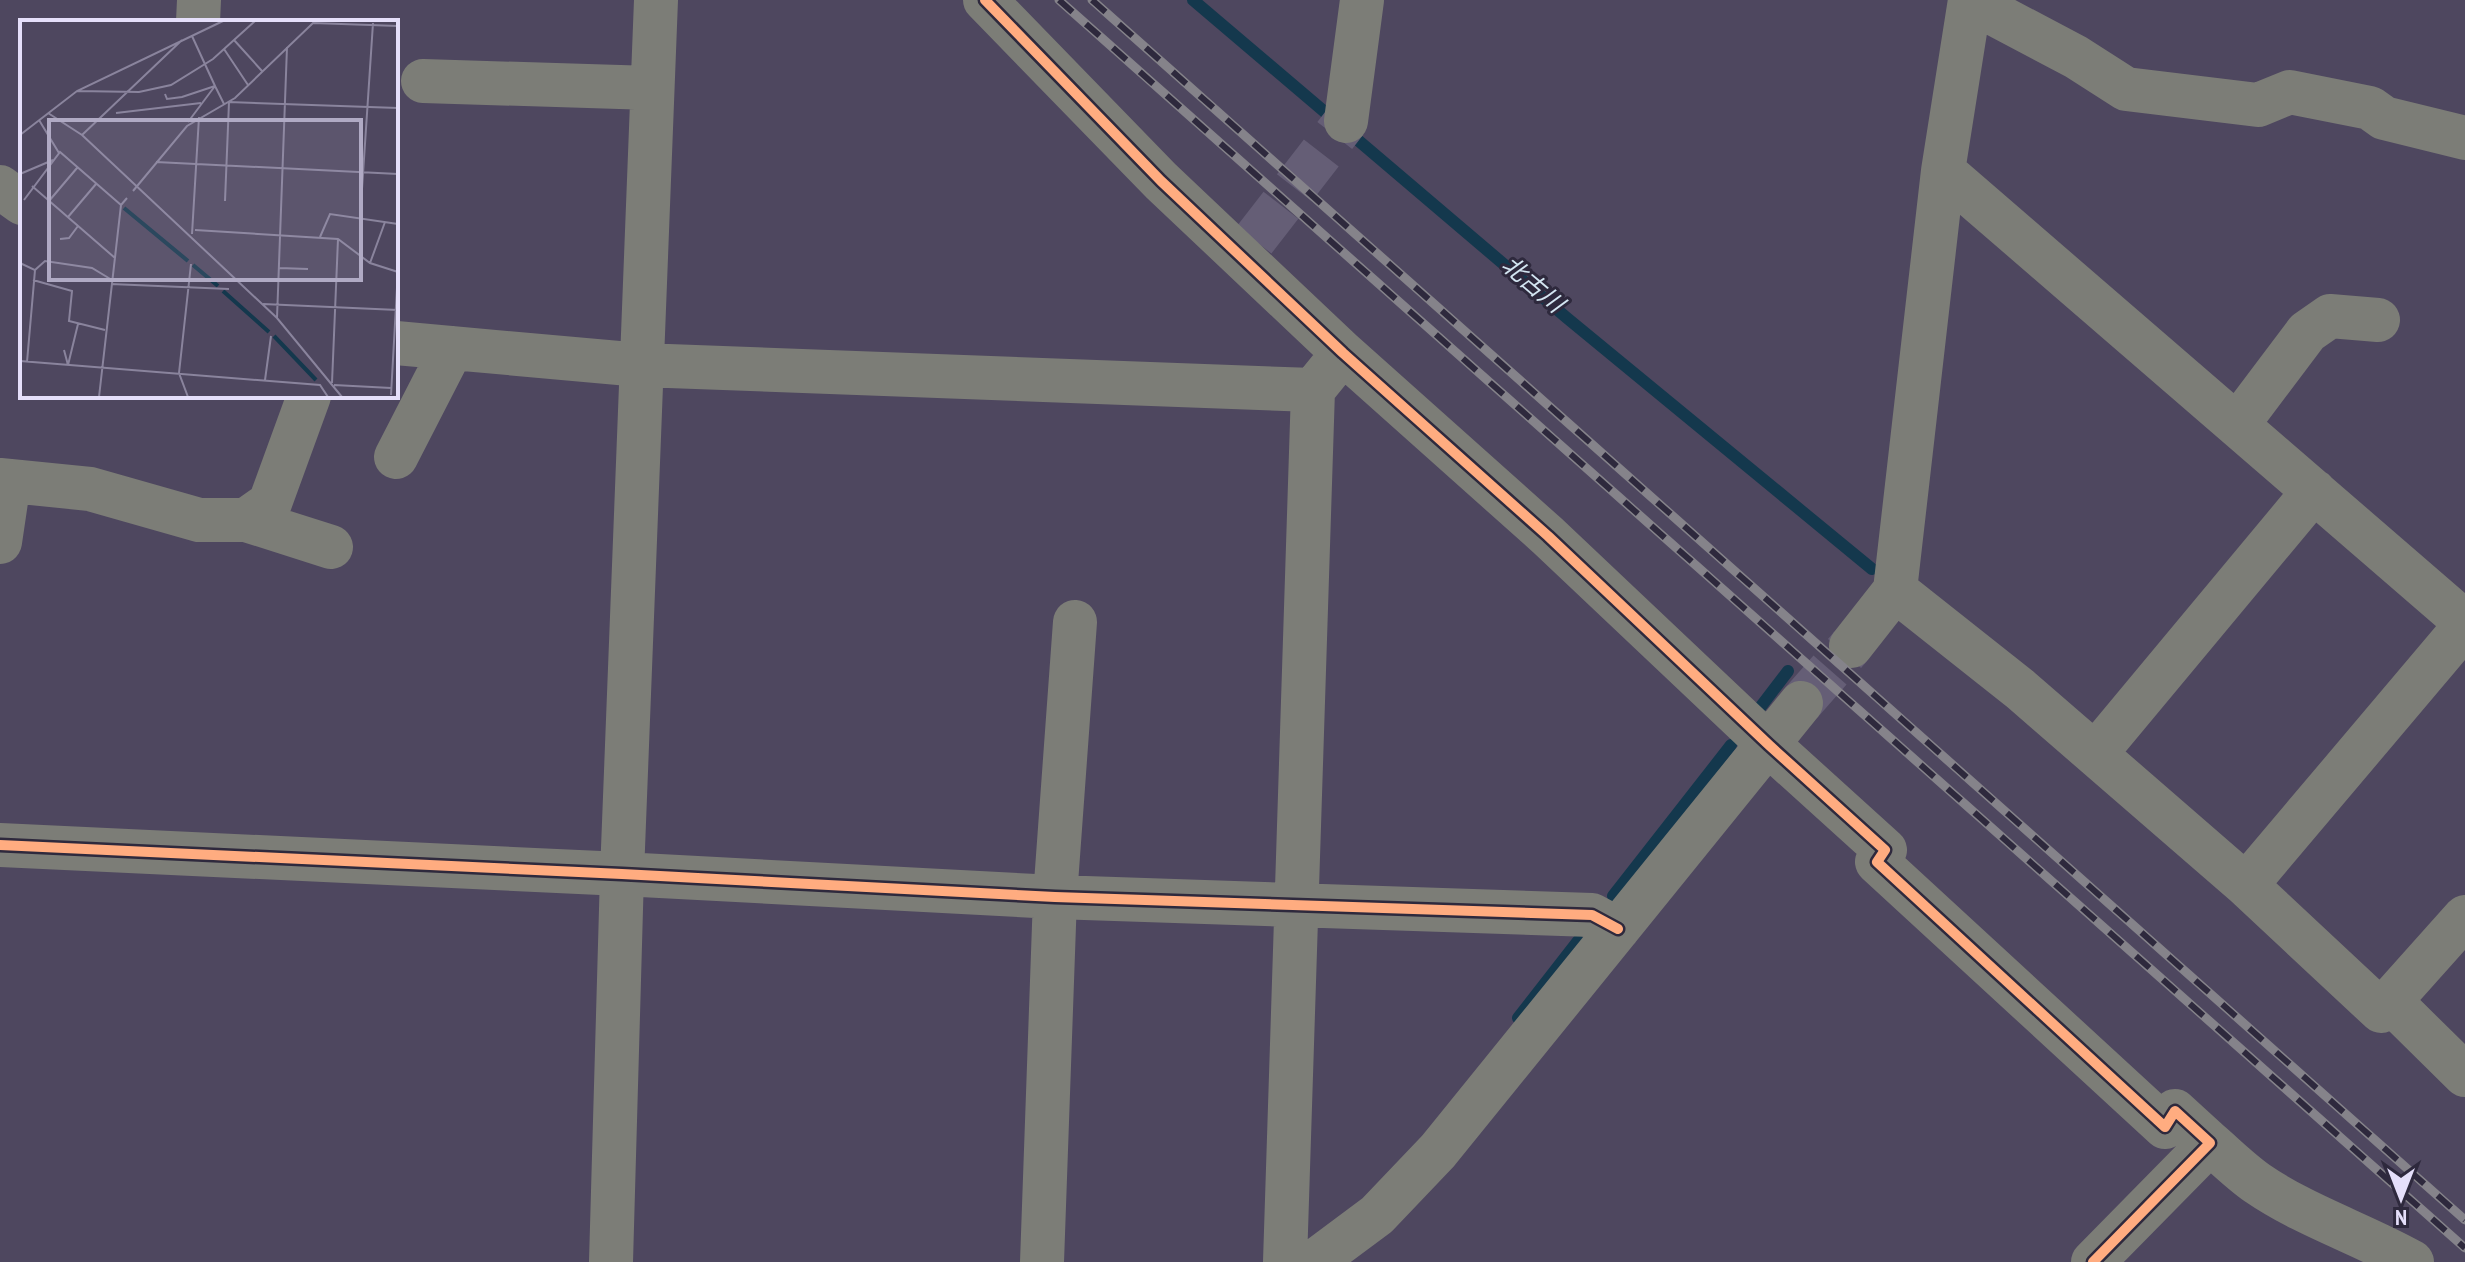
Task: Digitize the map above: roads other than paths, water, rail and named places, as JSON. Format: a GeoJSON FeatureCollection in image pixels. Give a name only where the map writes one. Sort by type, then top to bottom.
{"type":"FeatureCollection","features":[{"type":"Feature","properties":{"kind":"street"},"geometry":{"type":"LineString","coordinates":[[198,20],[199,0]]}},
{"type":"Feature","properties":{"kind":"street"},"geometry":{"type":"LineString","coordinates":[[611,1262],[622,874],[656,0]]}},
{"type":"Feature","properties":{"kind":"street"},"geometry":{"type":"LineString","coordinates":[[985,0],[1161,181],[1248,249],[1343,353],[1548,536],[1885,850],[1877,862],[2165,1127],[2175,1111],[2257,1183],[2311,1214],[2378,1243],[2412,1262]]}},
{"type":"Feature","properties":{"kind":"street"},"geometry":{"type":"LineString","coordinates":[[1346,121],[1362,0]]}},
{"type":"Feature","properties":{"kind":"street"},"geometry":{"type":"LineString","coordinates":[[1851,646],[1895,590],[1943,171],[1970,0],[2076,57],[2126,89],[2258,105],[2290,92],[2370,108],[2384,118],[2465,138]]}},
{"type":"Feature","properties":{"kind":"street"},"geometry":{"type":"LineString","coordinates":[[423,81],[652,88]]}},
{"type":"Feature","properties":{"kind":"street"},"geometry":{"type":"LineString","coordinates":[[1943,171],[2465,624],[2246,885]]}},
{"type":"Feature","properties":{"kind":"street"},"geometry":{"type":"LineString","coordinates":[[0,187],[20,202]]}},
{"type":"Feature","properties":{"kind":"street"},"geometry":{"type":"LineString","coordinates":[[2237,425],[2307,332],[2330,316],[2378,320]]}},
{"type":"Feature","properties":{"kind":"street"},"geometry":{"type":"LineString","coordinates":[[398,343],[641,365],[1313,390]]}},
{"type":"Feature","properties":{"kind":"street"},"geometry":{"type":"LineString","coordinates":[[396,457],[452,348]]}},
{"type":"Feature","properties":{"kind":"street"},"geometry":{"type":"LineString","coordinates":[[1285,1262],[1313,390],[1343,353]]}},
{"type":"Feature","properties":{"kind":"street"},"geometry":{"type":"LineString","coordinates":[[246,520],[270,503],[308,398]]}},
{"type":"Feature","properties":{"kind":"street"},"geometry":{"type":"LineString","coordinates":[[0,542],[4,481],[90,489],[199,520],[246,520],[331,547]]}},
{"type":"Feature","properties":{"kind":"street"},"geometry":{"type":"LineString","coordinates":[[2095,754],[2314,491]]}},
{"type":"Feature","properties":{"kind":"street"},"geometry":{"type":"LineString","coordinates":[[1895,590],[2020,689],[2246,885],[2381,1011],[2456,938]]}},
{"type":"Feature","properties":{"kind":"street"},"geometry":{"type":"LineString","coordinates":[[1042,1262],[1055,897],[1075,622]]}},
{"type":"Feature","properties":{"kind":"street"},"geometry":{"type":"LineString","coordinates":[[1358,1262],[1438,1151],[1801,703]]}},
{"type":"Feature","properties":{"kind":"street"},"geometry":{"type":"LineString","coordinates":[[0,845],[1055,897],[1592,915],[1618,929]]}},
{"type":"Feature","properties":{"kind":"street"},"geometry":{"type":"LineString","coordinates":[[2390,1001],[2465,1075]]}},
{"type":"Feature","properties":{"kind":"street"},"geometry":{"type":"LineString","coordinates":[[2093,1262],[2210,1143]]}},
{"type":"Feature","properties":{"kind":"street"},"geometry":{"type":"LineString","coordinates":[[1314,1262],[1377,1215],[1438,1151]]}},
{"type":"Feature","properties":{"kind":"waterway","name":"北古川"},"geometry":{"type":"LineString","coordinates":[[1193,0],[1567,318],[1872,569]]}},
{"type":"Feature","properties":{"kind":"waterway"},"geometry":{"type":"LineString","coordinates":[[1759,709],[1788,671]]}},
{"type":"Feature","properties":{"kind":"waterway"},"geometry":{"type":"LineString","coordinates":[[1613,896],[1731,745]]}},
{"type":"Feature","properties":{"kind":"waterway"},"geometry":{"type":"LineString","coordinates":[[1518,1018],[1578,941]]}},
{"type":"Feature","properties":{"kind":"tunnel"},"geometry":{"type":"LineString","coordinates":[[1254,240],[1346,121]]}},
{"type":"Feature","properties":{"kind":"tunnel"},"geometry":{"type":"LineString","coordinates":[[1801,703],[1851,646]]}},
{"type":"Feature","properties":{"kind":"railway"},"geometry":{"type":"LineString","coordinates":[[1059,0],[2465,1248]]}},
{"type":"Feature","properties":{"kind":"railway"},"geometry":{"type":"LineString","coordinates":[[1092,0],[2465,1220]]}}]}
